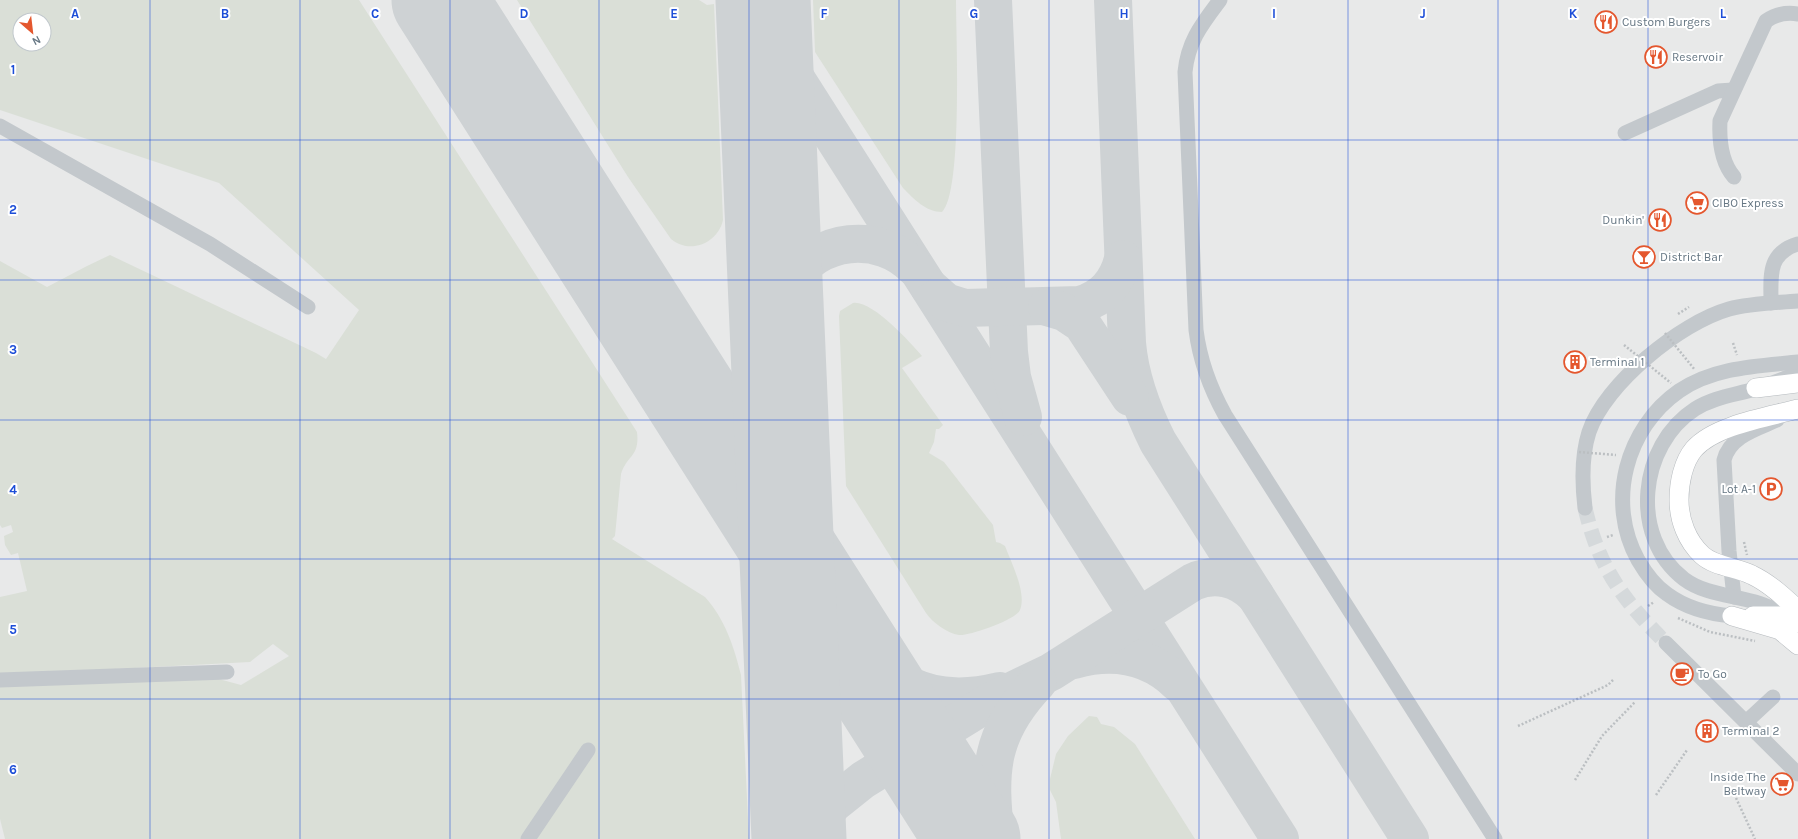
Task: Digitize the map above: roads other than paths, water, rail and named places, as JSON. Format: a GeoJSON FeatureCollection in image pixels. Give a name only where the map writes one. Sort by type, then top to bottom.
{"type":"FeatureCollection","features":[{"type":"Feature","properties":{"kind":"main road"},"geometry":{"type":"LineString","coordinates":[[1756,388],[1798,383]]}},
{"type":"Feature","properties":{"kind":"main road"},"geometry":{"type":"LineString","coordinates":[[1794,616],[1769,585],[1752,575],[1714,562],[1703,556],[1692,542],[1684,528],[1680,511],[1679,492],[1686,464],[1694,449],[1715,434],[1734,426],[1798,409]]}},
{"type":"Feature","properties":{"kind":"main road"},"geometry":{"type":"LineString","coordinates":[[1733,607],[1794,616]]}},
{"type":"Feature","properties":{"kind":"main road"},"geometry":{"type":"LineString","coordinates":[[1733,607],[1780,630],[1798,645]]}},
{"type":"Feature","properties":{"kind":"street"},"geometry":{"type":"LineString","coordinates":[[1220,0],[1191,42],[1187,53],[1185,72],[1196,330],[1203,367],[1213,392],[1225,415],[1495,839]]}},
{"type":"Feature","properties":{"kind":"street"},"geometry":{"type":"LineString","coordinates":[[1734,177],[1727,169],[1723,156],[1719,133],[1720,121],[1766,21],[1773,16],[1781,14],[1798,14]]}},
{"type":"Feature","properties":{"kind":"street"},"geometry":{"type":"LineString","coordinates":[[1625,133],[1718,91],[1733,90]]}},
{"type":"Feature","properties":{"kind":"street"},"geometry":{"type":"LineString","coordinates":[[0,126],[210,244],[308,307]]}},
{"type":"Feature","properties":{"kind":"street"},"geometry":{"type":"LineString","coordinates":[[1772,303],[1771,275],[1773,264],[1784,250],[1798,244]]}},
{"type":"Feature","properties":{"kind":"street"},"geometry":{"type":"LineString","coordinates":[[1585,508],[1583,484],[1584,456],[1589,432],[1600,410],[1634,369],[1658,349],[1692,326],[1729,309],[1798,301]]}},
{"type":"Feature","properties":{"kind":"street"},"geometry":{"type":"LineString","coordinates":[[1733,607],[1710,613],[1682,603],[1666,594],[1646,572],[1632,547],[1624,519],[1622,494],[1626,468],[1636,441],[1649,419],[1663,403],[1683,388],[1704,378],[1727,371],[1798,362]]}},
{"type":"Feature","properties":{"kind":"street"},"geometry":{"type":"LineString","coordinates":[[1733,607],[1707,590],[1691,584],[1672,567],[1658,547],[1648,516],[1648,493],[1657,454],[1665,437],[1676,424],[1702,405],[1718,398],[1756,388],[1798,374]]}},
{"type":"Feature","properties":{"kind":"street"},"geometry":{"type":"LineString","coordinates":[[1733,607],[1723,467],[1725,454],[1730,445],[1739,438],[1798,409]]}},
{"type":"Feature","properties":{"kind":"street"},"geometry":{"type":"LineString","coordinates":[[1666,643],[1798,774]]}},
{"type":"Feature","properties":{"kind":"street"},"geometry":{"type":"LineString","coordinates":[[0,680],[227,672]]}},
{"type":"Feature","properties":{"kind":"street"},"geometry":{"type":"LineString","coordinates":[[1746,722],[1773,698]]}},
{"type":"Feature","properties":{"kind":"street"},"geometry":{"type":"LineString","coordinates":[[528,839],[588,750]]}},
{"type":"Feature","properties":{"kind":"tunnel"},"geometry":{"type":"LineString","coordinates":[[1585,508],[1605,566],[1625,597],[1666,643]]}},
{"type":"Feature","properties":{"kind":"place","name":"Custom Burgers"},"geometry":{"type":"Point","coordinates":[1606,22]}},
{"type":"Feature","properties":{"kind":"place","name":"Reservoir"},"geometry":{"type":"Point","coordinates":[1656,57]}},
{"type":"Feature","properties":{"kind":"place","name":"CIBO Express"},"geometry":{"type":"Point","coordinates":[1697,203]}},
{"type":"Feature","properties":{"kind":"place","name":"Dunkin'"},"geometry":{"type":"Point","coordinates":[1660,220]}},
{"type":"Feature","properties":{"kind":"place","name":"District Bar"},"geometry":{"type":"Point","coordinates":[1644,257]}},
{"type":"Feature","properties":{"kind":"place","name":"Terminal 1"},"geometry":{"type":"Point","coordinates":[1575,362]}},
{"type":"Feature","properties":{"kind":"place","name":"Lot A-1"},"geometry":{"type":"Point","coordinates":[1771,489]}},
{"type":"Feature","properties":{"kind":"place","name":"To Go"},"geometry":{"type":"Point","coordinates":[1682,674]}},
{"type":"Feature","properties":{"kind":"place","name":"Terminal 2"},"geometry":{"type":"Point","coordinates":[1707,731]}},
{"type":"Feature","properties":{"kind":"place","name":"Inside The Beltway"},"geometry":{"type":"Point","coordinates":[1782,784]}}]}
